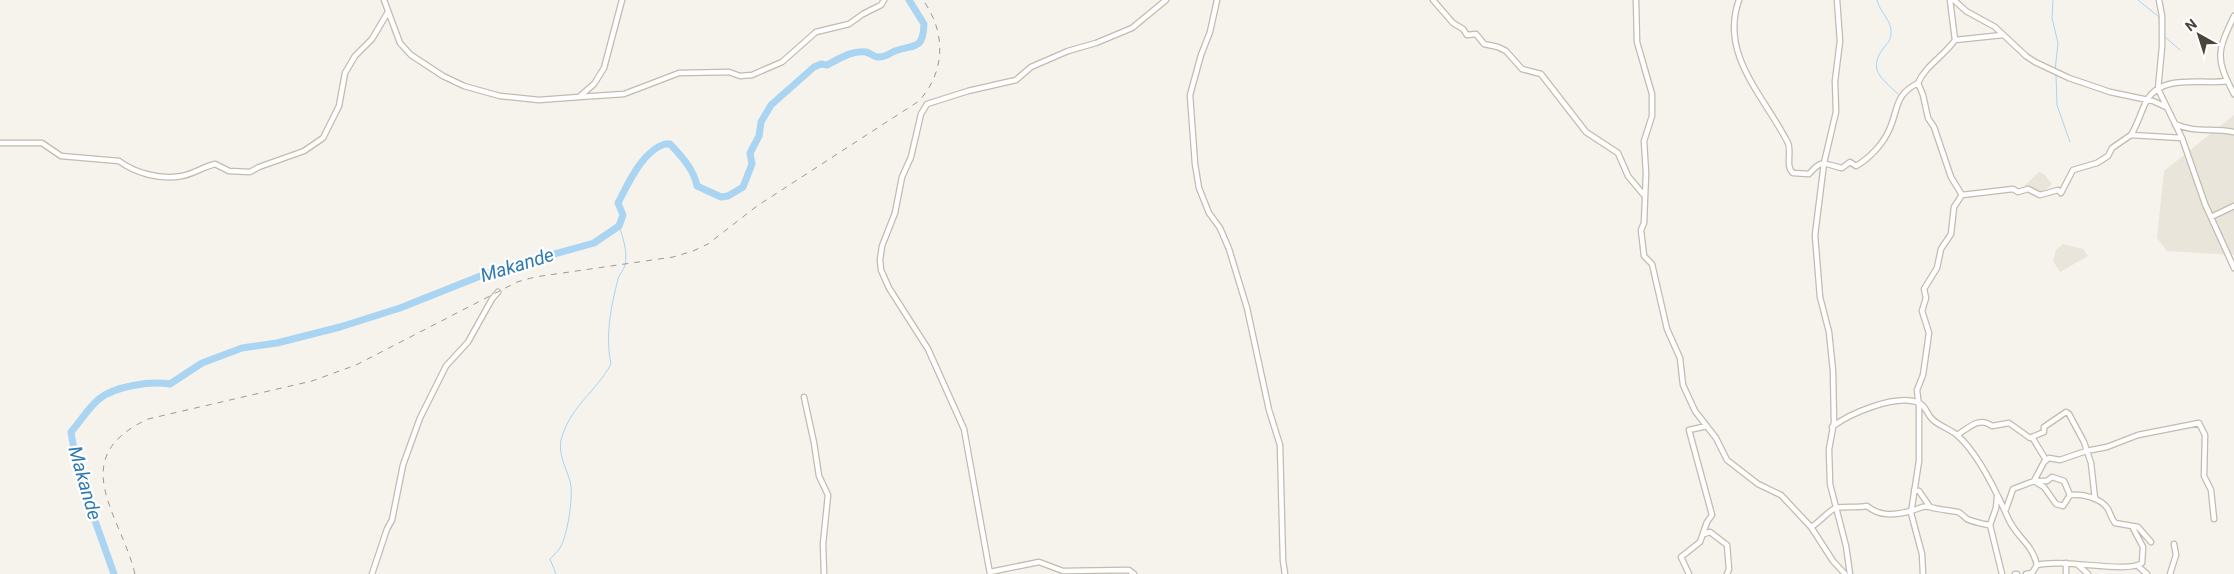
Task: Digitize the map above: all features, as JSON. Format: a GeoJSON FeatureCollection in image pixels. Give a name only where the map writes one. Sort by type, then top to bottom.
{"type":"FeatureCollection","features":[{"type":"Feature","properties":{"kind":"street"},"geometry":{"type":"LineString","coordinates":[[384,0],[396,36],[407,52],[451,81],[511,98],[539,100],[624,94],[679,73],[729,72],[744,77],[758,73],[782,62],[814,33],[849,24],[858,16],[881,5],[884,0]]}},
{"type":"Feature","properties":{"kind":"street"},"geometry":{"type":"LineString","coordinates":[[579,97],[594,84],[604,68],[622,0]]}},
{"type":"Feature","properties":{"kind":"street"},"geometry":{"type":"LineString","coordinates":[[1134,574],[1129,570],[1063,571],[1039,562],[990,573],[964,429],[928,349],[889,288],[881,270],[880,260],[882,246],[895,213],[902,177],[911,156],[921,114],[927,104],[968,90],[1016,80],[1031,67],[1132,28],[1166,0]]}},
{"type":"Feature","properties":{"kind":"street"},"geometry":{"type":"LineString","coordinates":[[1217,0],[1210,32],[1197,67],[1190,95],[1195,164],[1199,188],[1209,213],[1220,228],[1230,249],[1247,308],[1269,410],[1280,445],[1283,561],[1286,574]]}},
{"type":"Feature","properties":{"kind":"street"},"geometry":{"type":"LineString","coordinates":[[1433,0],[1453,23],[1463,29],[1467,35],[1476,34],[1484,44],[1506,51],[1522,69],[1541,74],[1562,99],[1581,127],[1618,153],[1628,176],[1643,194]]}},
{"type":"Feature","properties":{"kind":"street"},"geometry":{"type":"LineString","coordinates":[[1636,0],[1637,42],[1652,94],[1652,116],[1644,141],[1646,173],[1643,194],[1644,223],[1641,231],[1644,256],[1652,264],[1667,329],[1680,358],[1683,385],[1695,411],[1716,438],[1727,460],[1758,484],[1781,495],[1811,527],[1833,561],[1845,574]]}},
{"type":"Feature","properties":{"kind":"street"},"geometry":{"type":"LineString","coordinates":[[1739,0],[1733,21],[1737,55],[1788,144],[1790,171],[1808,174],[1815,165],[1824,163],[1842,168],[1850,162],[1856,166],[1867,159],[1890,130],[1900,96],[1918,83],[1923,71],[1947,53],[1956,40],[1952,0]]}},
{"type":"Feature","properties":{"kind":"street"},"geometry":{"type":"LineString","coordinates":[[1837,0],[1840,41],[1835,81],[1836,112],[1824,163],[1815,235],[1820,297],[1833,365],[1829,470],[1831,492],[1850,574]]}},
{"type":"Feature","properties":{"kind":"street"},"geometry":{"type":"LineString","coordinates":[[1952,0],[1966,11],[1995,27],[2026,56],[2068,78],[2110,92],[2147,100],[2166,107]]}},
{"type":"Feature","properties":{"kind":"street"},"geometry":{"type":"LineString","coordinates":[[2159,0],[2162,16],[2162,47],[2158,88],[2182,138],[2211,217],[2234,268]]}},
{"type":"Feature","properties":{"kind":"street"},"geometry":{"type":"LineString","coordinates":[[0,143],[42,143],[61,156],[118,161],[126,167],[159,178],[182,176],[215,164],[229,171],[250,172],[259,166],[304,151],[325,136],[339,106],[344,73],[355,56],[375,35],[388,12]]}},
{"type":"Feature","properties":{"kind":"street"},"geometry":{"type":"LineString","coordinates":[[2234,16],[2221,43],[2219,62],[2234,94]]}},
{"type":"Feature","properties":{"kind":"street"},"geometry":{"type":"LineString","coordinates":[[1956,40],[2003,34]]}},
{"type":"Feature","properties":{"kind":"street"},"geometry":{"type":"LineString","coordinates":[[1923,574],[1922,554],[1911,511],[1919,461],[1917,390],[1922,375],[1929,333],[1922,311],[1926,298],[1924,288],[1937,268],[1941,250],[1951,234],[1954,207],[1962,195],[1976,192],[2013,189],[2018,192],[2028,189],[2040,195],[2058,190],[2061,193],[2073,170],[2097,163],[2108,156],[2112,148],[2131,135],[2147,100],[2158,88],[2189,80],[2216,83],[2227,81]]}},
{"type":"Feature","properties":{"kind":"street"},"geometry":{"type":"LineString","coordinates":[[1918,83],[1928,118],[1934,127],[1951,176],[1962,195]]}},
{"type":"Feature","properties":{"kind":"street"},"geometry":{"type":"LineString","coordinates":[[2175,124],[2199,131],[2234,132]]}},
{"type":"Feature","properties":{"kind":"street"},"geometry":{"type":"LineString","coordinates":[[2131,135],[2182,138]]}},
{"type":"Feature","properties":{"kind":"street"},"geometry":{"type":"LineString","coordinates":[[2211,217],[2234,206]]}},
{"type":"Feature","properties":{"kind":"street"},"geometry":{"type":"LineString","coordinates":[[372,574],[386,530],[392,520],[403,465],[420,418],[446,366],[468,342],[492,299],[498,292]]}},
{"type":"Feature","properties":{"kind":"street"},"geometry":{"type":"LineString","coordinates":[[804,397],[816,452],[819,476],[828,495],[823,544],[824,574]]}},
{"type":"Feature","properties":{"kind":"street"},"geometry":{"type":"LineString","coordinates":[[1832,427],[1844,417],[1902,400],[1924,406],[1931,418],[1957,435],[1976,454],[1979,464],[2006,510],[2015,533],[2026,540],[2033,552],[2037,565],[2032,573],[2026,574]]}},
{"type":"Feature","properties":{"kind":"street"},"geometry":{"type":"LineString","coordinates":[[1957,435],[1974,423],[1987,422],[1992,426],[2005,422],[2013,424],[2030,438],[2044,432],[2044,427],[2066,412],[2070,415],[2073,425],[2084,442],[2091,463],[2095,499]]}},
{"type":"Feature","properties":{"kind":"street"},"geometry":{"type":"LineString","coordinates":[[2034,481],[2049,458],[2063,459],[2086,451],[2098,450],[2138,435],[2198,423],[2205,435],[2204,476],[2211,490],[2214,519]]}},
{"type":"Feature","properties":{"kind":"street"},"geometry":{"type":"LineString","coordinates":[[1689,574],[1680,557],[1700,542],[1707,522],[1712,515],[1689,430],[1707,426]]}},
{"type":"Feature","properties":{"kind":"street"},"geometry":{"type":"LineString","coordinates":[[2032,437],[2046,460]]}},
{"type":"Feature","properties":{"kind":"street"},"geometry":{"type":"LineString","coordinates":[[2006,510],[2013,489],[2034,481],[2047,481],[2052,477],[2060,479],[2064,481],[2070,495]]}},
{"type":"Feature","properties":{"kind":"street"},"geometry":{"type":"LineString","coordinates":[[2034,481],[2044,487],[2059,506],[2063,506],[2070,495]]}},
{"type":"Feature","properties":{"kind":"street"},"geometry":{"type":"LineString","coordinates":[[1914,490],[1920,492],[1930,507]]}},
{"type":"Feature","properties":{"kind":"street"},"geometry":{"type":"LineString","coordinates":[[2070,495],[2080,494],[2095,499],[2105,506],[2115,523],[2139,528],[2151,542]]}},
{"type":"Feature","properties":{"kind":"street"},"geometry":{"type":"LineString","coordinates":[[1997,496],[1996,508],[1990,526],[2002,574]]}},
{"type":"Feature","properties":{"kind":"street"},"geometry":{"type":"LineString","coordinates":[[1811,527],[1820,523],[1836,508],[1867,506],[1874,512],[1883,515],[1911,511],[1924,506],[1948,512],[1959,512],[1968,520],[1990,526]]}},
{"type":"Feature","properties":{"kind":"street"},"geometry":{"type":"LineString","coordinates":[[2037,565],[2066,563],[2123,570],[2138,567],[2142,563],[2143,547],[2134,528]]}},
{"type":"Feature","properties":{"kind":"street"},"geometry":{"type":"LineString","coordinates":[[1704,534],[1710,532],[1727,545],[1729,569],[1727,574]]}},
{"type":"Feature","properties":{"kind":"street"},"geometry":{"type":"LineString","coordinates":[[2170,574],[2176,555],[2174,544]]}},
{"type":"Feature","properties":{"kind":"street"},"geometry":{"type":"LineString","coordinates":[[2066,563],[2066,574]]}},
{"type":"Feature","properties":{"kind":"street"},"geometry":{"type":"LineString","coordinates":[[2078,565],[2088,574]]}},
{"type":"Feature","properties":{"kind":"street"},"geometry":{"type":"LineString","coordinates":[[2138,567],[2147,574]]}},
{"type":"Feature","properties":{"kind":"shaded area"},"geometry":{"type":"Polygon","coordinates":[[[2234,115],[2234,255],[2167,251],[2157,238],[2164,171],[2234,115]]]}},
{"type":"Feature","properties":{"kind":"shaded area"},"geometry":{"type":"Polygon","coordinates":[[[2039,172],[2044,174],[2052,184],[2037,197],[2031,195],[2024,186],[2039,172]]]}},
{"type":"Feature","properties":{"kind":"shaded area"},"geometry":{"type":"Polygon","coordinates":[[[2063,244],[2083,249],[2088,256],[2060,272],[2053,261],[2056,250],[2063,244]]]}},
{"type":"Feature","properties":{"kind":"waterway","name":"Makande"},"geometry":{"type":"LineString","coordinates":[[114,574],[78,473],[71,432],[99,399],[106,394],[123,388],[153,383],[170,384],[202,363],[242,348],[277,343],[340,327],[400,308],[493,271],[594,243],[619,226],[623,215],[618,203],[631,178],[649,154],[665,144],[670,144],[686,163],[693,174],[697,186],[721,197],[728,196],[743,187],[752,164],[750,153],[759,136],[761,122],[771,105],[814,67],[821,64],[827,65],[856,52],[866,52],[882,57],[919,43],[922,39],[924,24],[909,0]]}},
{"type":"Feature","properties":{"kind":"waterway"},"geometry":{"type":"LineString","coordinates":[[1877,0],[1890,24],[1891,37],[1880,54],[1876,67],[1881,77],[1898,94]]}},
{"type":"Feature","properties":{"kind":"waterway"},"geometry":{"type":"LineString","coordinates":[[2053,0],[2052,18],[2058,43],[2055,71]]}},
{"type":"Feature","properties":{"kind":"waterway"},"geometry":{"type":"LineString","coordinates":[[2138,0],[2159,17],[2160,28]]}},
{"type":"Feature","properties":{"kind":"waterway"},"geometry":{"type":"LineString","coordinates":[[2165,37],[2180,50]]}},
{"type":"Feature","properties":{"kind":"waterway"},"geometry":{"type":"LineString","coordinates":[[2056,75],[2057,105],[2070,142]]}},
{"type":"Feature","properties":{"kind":"waterway"},"geometry":{"type":"LineString","coordinates":[[556,574],[550,559],[560,548],[564,538],[570,512],[571,495],[570,481],[561,455],[560,445],[570,418],[611,364],[609,353],[611,311],[619,275],[626,260],[625,245],[619,226]]}},
{"type":"Feature","properties":{"kind":"railway"},"geometry":{"type":"LineString","coordinates":[[135,574],[111,509],[105,489],[103,470],[109,451],[123,434],[148,419],[312,381],[356,365],[517,282],[535,277],[673,257],[708,244],[757,206],[919,101],[934,77],[940,51],[936,25],[931,12],[923,0]]}}]}
